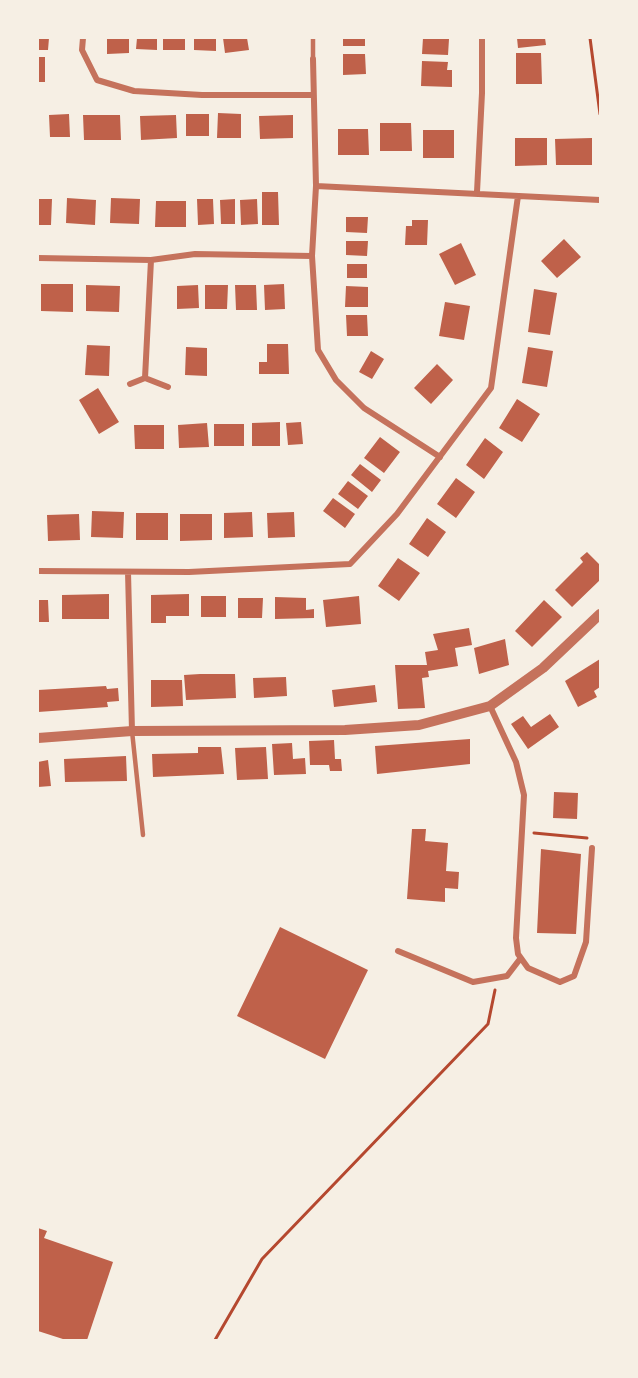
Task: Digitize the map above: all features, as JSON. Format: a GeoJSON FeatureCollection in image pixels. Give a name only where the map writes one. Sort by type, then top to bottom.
{"type":"FeatureCollection","features":[{"type":"Feature","properties":{"kind":"street"},"geometry":{"type":"LineString","coordinates":[[83,38],[82,50],[97,80],[134,91],[202,95],[312,95]]}},
{"type":"Feature","properties":{"kind":"street"},"geometry":{"type":"LineString","coordinates":[[477,192],[482,38]]}},
{"type":"Feature","properties":{"kind":"street"},"geometry":{"type":"LineString","coordinates":[[313,59],[312,95],[316,186],[312,256],[318,350],[336,380],[364,408],[440,457]]}},
{"type":"Feature","properties":{"kind":"street"},"geometry":{"type":"LineString","coordinates":[[316,186],[477,192],[600,200]]}},
{"type":"Feature","properties":{"kind":"street"},"geometry":{"type":"LineString","coordinates":[[38,571],[270,570],[350,564],[397,514],[491,388],[518,196]]}},
{"type":"Feature","properties":{"kind":"street"},"geometry":{"type":"LineString","coordinates":[[38,258],[151,260],[195,254],[312,256]]}},
{"type":"Feature","properties":{"kind":"street"},"geometry":{"type":"LineString","coordinates":[[145,378],[151,260]]}},
{"type":"Feature","properties":{"kind":"street"},"geometry":{"type":"LineString","coordinates":[[130,384],[145,378],[168,387]]}},
{"type":"Feature","properties":{"kind":"street"},"geometry":{"type":"LineString","coordinates":[[128,572],[132,731]]}},
{"type":"Feature","properties":{"kind":"street"},"geometry":{"type":"LineString","coordinates":[[38,738],[132,731],[345,730],[419,725],[490,706],[543,668],[600,614]]}},
{"type":"Feature","properties":{"kind":"street"},"geometry":{"type":"LineString","coordinates":[[490,706],[521,778],[524,832],[516,938],[520,959],[528,968],[560,982],[574,976],[582,955],[588,926],[592,848]]}},
{"type":"Feature","properties":{"kind":"street"},"geometry":{"type":"LineString","coordinates":[[398,951],[473,982],[507,976],[520,959]]}},
{"type":"Feature","properties":{"kind":"lane"},"geometry":{"type":"LineString","coordinates":[[313,38],[313,59]]}},
{"type":"Feature","properties":{"kind":"lane"},"geometry":{"type":"LineString","coordinates":[[132,731],[143,835]]}},
{"type":"Feature","properties":{"kind":"path"},"geometry":{"type":"LineString","coordinates":[[590,38],[600,114]]}},
{"type":"Feature","properties":{"kind":"path"},"geometry":{"type":"LineString","coordinates":[[524,832],[590,838]]}},
{"type":"Feature","properties":{"kind":"path"},"geometry":{"type":"LineString","coordinates":[[215,1341],[262,1259],[488,1024],[497,979]]}},
{"type":"Feature","properties":{"kind":"building"},"geometry":{"type":"Polygon","coordinates":[[[38,38],[49,38],[48,50],[38,50],[38,38]]]}},
{"type":"Feature","properties":{"kind":"building"},"geometry":{"type":"Polygon","coordinates":[[[107,38],[129,38],[129,53],[107,54],[107,38]]]}},
{"type":"Feature","properties":{"kind":"building"},"geometry":{"type":"Polygon","coordinates":[[[137,38],[157,38],[157,50],[136,49],[137,38]]]}},
{"type":"Feature","properties":{"kind":"building"},"geometry":{"type":"Polygon","coordinates":[[[163,38],[185,38],[185,50],[163,50],[163,38]]]}},
{"type":"Feature","properties":{"kind":"building"},"geometry":{"type":"Polygon","coordinates":[[[194,38],[216,38],[216,51],[194,50],[194,38]]]}},
{"type":"Feature","properties":{"kind":"building"},"geometry":{"type":"Polygon","coordinates":[[[223,38],[247,38],[249,50],[225,53],[223,38]]]}},
{"type":"Feature","properties":{"kind":"building"},"geometry":{"type":"Polygon","coordinates":[[[343,38],[365,38],[365,46],[343,46],[343,38]]]}},
{"type":"Feature","properties":{"kind":"building"},"geometry":{"type":"Polygon","coordinates":[[[423,38],[449,39],[448,55],[422,54],[423,38]]]}},
{"type":"Feature","properties":{"kind":"building"},"geometry":{"type":"Polygon","coordinates":[[[517,38],[545,38],[546,45],[518,48],[517,38]]]}},
{"type":"Feature","properties":{"kind":"building"},"geometry":{"type":"Polygon","coordinates":[[[516,53],[541,53],[542,84],[516,84],[516,53]]]}},
{"type":"Feature","properties":{"kind":"building"},"geometry":{"type":"Polygon","coordinates":[[[343,54],[365,54],[366,74],[343,75],[343,54]]]}},
{"type":"Feature","properties":{"kind":"building"},"geometry":{"type":"Polygon","coordinates":[[[38,57],[45,57],[45,82],[38,82],[38,57]]]}},
{"type":"Feature","properties":{"kind":"building"},"geometry":{"type":"Polygon","coordinates":[[[422,61],[448,62],[447,70],[452,70],[452,87],[421,86],[422,61]]]}},
{"type":"Feature","properties":{"kind":"building"},"geometry":{"type":"Polygon","coordinates":[[[218,113],[241,114],[241,138],[217,138],[218,113]]]}},
{"type":"Feature","properties":{"kind":"building"},"geometry":{"type":"Polygon","coordinates":[[[69,114],[70,137],[50,137],[49,115],[69,114]]]}},
{"type":"Feature","properties":{"kind":"building"},"geometry":{"type":"Polygon","coordinates":[[[186,114],[209,114],[209,136],[186,136],[186,114]]]}},
{"type":"Feature","properties":{"kind":"building"},"geometry":{"type":"Polygon","coordinates":[[[83,115],[120,115],[121,140],[84,140],[83,115]]]}},
{"type":"Feature","properties":{"kind":"building"},"geometry":{"type":"Polygon","coordinates":[[[176,115],[177,138],[141,140],[140,116],[176,115]]]}},
{"type":"Feature","properties":{"kind":"building"},"geometry":{"type":"Polygon","coordinates":[[[293,115],[293,138],[260,139],[259,116],[293,115]]]}},
{"type":"Feature","properties":{"kind":"building"},"geometry":{"type":"Polygon","coordinates":[[[380,123],[411,123],[412,151],[380,151],[380,123]]]}},
{"type":"Feature","properties":{"kind":"building"},"geometry":{"type":"Polygon","coordinates":[[[338,129],[368,129],[369,155],[338,155],[338,129]]]}},
{"type":"Feature","properties":{"kind":"building"},"geometry":{"type":"Polygon","coordinates":[[[423,130],[454,130],[454,158],[423,158],[423,130]]]}},
{"type":"Feature","properties":{"kind":"building"},"geometry":{"type":"Polygon","coordinates":[[[515,138],[547,138],[547,165],[515,166],[515,138]]]}},
{"type":"Feature","properties":{"kind":"building"},"geometry":{"type":"Polygon","coordinates":[[[592,138],[592,165],[556,165],[555,139],[592,138]]]}},
{"type":"Feature","properties":{"kind":"building"},"geometry":{"type":"Polygon","coordinates":[[[262,192],[278,192],[279,225],[262,225],[262,192]]]}},
{"type":"Feature","properties":{"kind":"building"},"geometry":{"type":"Polygon","coordinates":[[[67,198],[96,200],[95,225],[66,223],[67,198]]]}},
{"type":"Feature","properties":{"kind":"building"},"geometry":{"type":"Polygon","coordinates":[[[111,198],[140,199],[139,224],[110,223],[111,198]]]}},
{"type":"Feature","properties":{"kind":"building"},"geometry":{"type":"Polygon","coordinates":[[[38,199],[52,199],[51,225],[38,225],[38,199]]]}},
{"type":"Feature","properties":{"kind":"building"},"geometry":{"type":"Polygon","coordinates":[[[197,199],[213,199],[214,224],[198,225],[197,199]]]}},
{"type":"Feature","properties":{"kind":"building"},"geometry":{"type":"Polygon","coordinates":[[[235,199],[235,224],[221,224],[220,200],[235,199]]]}},
{"type":"Feature","properties":{"kind":"building"},"geometry":{"type":"Polygon","coordinates":[[[257,199],[258,224],[241,225],[240,200],[257,199]]]}},
{"type":"Feature","properties":{"kind":"building"},"geometry":{"type":"Polygon","coordinates":[[[156,201],[186,201],[186,227],[155,227],[156,201]]]}},
{"type":"Feature","properties":{"kind":"building"},"geometry":{"type":"Polygon","coordinates":[[[346,217],[368,217],[367,233],[346,232],[346,217]]]}},
{"type":"Feature","properties":{"kind":"building"},"geometry":{"type":"Polygon","coordinates":[[[412,220],[428,220],[427,245],[405,245],[406,226],[412,226],[412,220]]]}},
{"type":"Feature","properties":{"kind":"building"},"geometry":{"type":"Polygon","coordinates":[[[564,239],[581,257],[557,278],[541,261],[564,239]]]}},
{"type":"Feature","properties":{"kind":"building"},"geometry":{"type":"Polygon","coordinates":[[[346,241],[368,241],[367,256],[346,255],[346,241]]]}},
{"type":"Feature","properties":{"kind":"building"},"geometry":{"type":"Polygon","coordinates":[[[461,243],[476,275],[455,285],[439,254],[461,243]]]}},
{"type":"Feature","properties":{"kind":"building"},"geometry":{"type":"Polygon","coordinates":[[[347,264],[367,264],[367,278],[347,278],[347,264]]]}},
{"type":"Feature","properties":{"kind":"building"},"geometry":{"type":"Polygon","coordinates":[[[41,284],[73,284],[73,312],[41,311],[41,284]]]}},
{"type":"Feature","properties":{"kind":"building"},"geometry":{"type":"Polygon","coordinates":[[[284,284],[285,309],[265,310],[264,285],[284,284]]]}},
{"type":"Feature","properties":{"kind":"building"},"geometry":{"type":"Polygon","coordinates":[[[86,285],[120,286],[119,312],[86,311],[86,285]]]}},
{"type":"Feature","properties":{"kind":"building"},"geometry":{"type":"Polygon","coordinates":[[[198,285],[199,308],[177,309],[177,286],[198,285]]]}},
{"type":"Feature","properties":{"kind":"building"},"geometry":{"type":"Polygon","coordinates":[[[205,285],[228,285],[227,309],[205,309],[205,285]]]}},
{"type":"Feature","properties":{"kind":"building"},"geometry":{"type":"Polygon","coordinates":[[[235,285],[256,285],[257,310],[236,310],[235,285]]]}},
{"type":"Feature","properties":{"kind":"building"},"geometry":{"type":"Polygon","coordinates":[[[346,286],[368,287],[368,307],[345,307],[346,286]]]}},
{"type":"Feature","properties":{"kind":"building"},"geometry":{"type":"Polygon","coordinates":[[[534,289],[557,293],[550,335],[528,332],[534,289]]]}},
{"type":"Feature","properties":{"kind":"building"},"geometry":{"type":"Polygon","coordinates":[[[445,302],[470,306],[464,340],[439,336],[445,302]]]}},
{"type":"Feature","properties":{"kind":"building"},"geometry":{"type":"Polygon","coordinates":[[[346,315],[367,315],[368,336],[347,336],[346,315]]]}},
{"type":"Feature","properties":{"kind":"building"},"geometry":{"type":"Polygon","coordinates":[[[267,344],[288,344],[289,374],[259,374],[259,362],[267,362],[267,344]]]}},
{"type":"Feature","properties":{"kind":"building"},"geometry":{"type":"Polygon","coordinates":[[[87,345],[110,346],[109,376],[85,375],[87,345]]]}},
{"type":"Feature","properties":{"kind":"building"},"geometry":{"type":"Polygon","coordinates":[[[186,347],[207,348],[207,376],[185,375],[186,347]]]}},
{"type":"Feature","properties":{"kind":"building"},"geometry":{"type":"Polygon","coordinates":[[[528,347],[553,351],[547,387],[522,383],[528,347]]]}},
{"type":"Feature","properties":{"kind":"building"},"geometry":{"type":"Polygon","coordinates":[[[371,351],[384,359],[372,379],[359,372],[371,351]]]}},
{"type":"Feature","properties":{"kind":"building"},"geometry":{"type":"Polygon","coordinates":[[[437,364],[453,380],[431,404],[414,388],[437,364]]]}},
{"type":"Feature","properties":{"kind":"building"},"geometry":{"type":"Polygon","coordinates":[[[98,388],[119,422],[99,434],[79,400],[98,388]]]}},
{"type":"Feature","properties":{"kind":"building"},"geometry":{"type":"Polygon","coordinates":[[[517,399],[540,414],[522,442],[499,428],[517,399]]]}},
{"type":"Feature","properties":{"kind":"building"},"geometry":{"type":"Polygon","coordinates":[[[280,422],[280,446],[252,446],[252,423],[280,422]]]}},
{"type":"Feature","properties":{"kind":"building"},"geometry":{"type":"Polygon","coordinates":[[[301,422],[303,444],[288,445],[286,423],[301,422]]]}},
{"type":"Feature","properties":{"kind":"building"},"geometry":{"type":"Polygon","coordinates":[[[207,423],[209,447],[179,448],[178,425],[207,423]]]}},
{"type":"Feature","properties":{"kind":"building"},"geometry":{"type":"Polygon","coordinates":[[[214,424],[244,424],[244,446],[214,446],[214,424]]]}},
{"type":"Feature","properties":{"kind":"building"},"geometry":{"type":"Polygon","coordinates":[[[134,425],[164,425],[164,449],[135,449],[134,425]]]}},
{"type":"Feature","properties":{"kind":"building"},"geometry":{"type":"Polygon","coordinates":[[[380,437],[400,452],[384,473],[364,458],[380,437]]]}},
{"type":"Feature","properties":{"kind":"building"},"geometry":{"type":"Polygon","coordinates":[[[485,438],[503,452],[484,479],[466,465],[485,438]]]}},
{"type":"Feature","properties":{"kind":"building"},"geometry":{"type":"Polygon","coordinates":[[[360,464],[381,480],[372,492],[351,475],[360,464]]]}},
{"type":"Feature","properties":{"kind":"building"},"geometry":{"type":"Polygon","coordinates":[[[456,478],[475,492],[456,518],[437,504],[456,478]]]}},
{"type":"Feature","properties":{"kind":"building"},"geometry":{"type":"Polygon","coordinates":[[[348,481],[368,496],[358,509],[338,494],[348,481]]]}},
{"type":"Feature","properties":{"kind":"building"},"geometry":{"type":"Polygon","coordinates":[[[333,498],[355,514],[345,528],[323,511],[333,498]]]}},
{"type":"Feature","properties":{"kind":"building"},"geometry":{"type":"Polygon","coordinates":[[[92,511],[124,512],[123,538],[91,537],[92,511]]]}},
{"type":"Feature","properties":{"kind":"building"},"geometry":{"type":"Polygon","coordinates":[[[252,512],[253,537],[224,538],[224,513],[252,512]]]}},
{"type":"Feature","properties":{"kind":"building"},"geometry":{"type":"Polygon","coordinates":[[[294,512],[295,537],[268,538],[267,513],[294,512]]]}},
{"type":"Feature","properties":{"kind":"building"},"geometry":{"type":"Polygon","coordinates":[[[136,513],[168,513],[168,540],[136,540],[136,513]]]}},
{"type":"Feature","properties":{"kind":"building"},"geometry":{"type":"Polygon","coordinates":[[[79,514],[80,540],[48,541],[47,515],[79,514]]]}},
{"type":"Feature","properties":{"kind":"building"},"geometry":{"type":"Polygon","coordinates":[[[180,514],[212,514],[212,540],[180,541],[180,514]]]}},
{"type":"Feature","properties":{"kind":"building"},"geometry":{"type":"Polygon","coordinates":[[[427,518],[446,532],[428,557],[409,544],[427,518]]]}},
{"type":"Feature","properties":{"kind":"building"},"geometry":{"type":"Polygon","coordinates":[[[587,552],[600,565],[600,580],[572,607],[555,590],[583,562],[580,558],[587,552]]]}},
{"type":"Feature","properties":{"kind":"building"},"geometry":{"type":"Polygon","coordinates":[[[398,558],[420,573],[399,601],[378,586],[398,558]]]}},
{"type":"Feature","properties":{"kind":"building"},"geometry":{"type":"Polygon","coordinates":[[[109,594],[109,619],[62,619],[62,595],[109,594]]]}},
{"type":"Feature","properties":{"kind":"building"},"geometry":{"type":"Polygon","coordinates":[[[189,594],[189,616],[166,616],[166,623],[151,623],[151,595],[189,594]]]}},
{"type":"Feature","properties":{"kind":"building"},"geometry":{"type":"Polygon","coordinates":[[[201,596],[226,596],[226,617],[201,617],[201,596]]]}},
{"type":"Feature","properties":{"kind":"building"},"geometry":{"type":"Polygon","coordinates":[[[359,596],[361,624],[326,627],[323,600],[359,596]]]}},
{"type":"Feature","properties":{"kind":"building"},"geometry":{"type":"Polygon","coordinates":[[[275,597],[306,598],[306,610],[314,609],[314,618],[275,619],[275,597]]]}},
{"type":"Feature","properties":{"kind":"building"},"geometry":{"type":"Polygon","coordinates":[[[238,598],[263,598],[262,618],[238,618],[238,598]]]}},
{"type":"Feature","properties":{"kind":"building"},"geometry":{"type":"Polygon","coordinates":[[[38,600],[48,600],[49,622],[38,622],[38,600]]]}},
{"type":"Feature","properties":{"kind":"building"},"geometry":{"type":"Polygon","coordinates":[[[544,600],[562,617],[532,647],[515,631],[544,600]]]}},
{"type":"Feature","properties":{"kind":"building"},"geometry":{"type":"Polygon","coordinates":[[[469,628],[472,645],[455,648],[458,666],[428,671],[429,677],[422,678],[425,708],[398,709],[395,665],[427,665],[425,652],[438,650],[433,634],[469,628]]]}},
{"type":"Feature","properties":{"kind":"building"},"geometry":{"type":"Polygon","coordinates":[[[505,639],[509,665],[479,674],[474,648],[505,639]]]}},
{"type":"Feature","properties":{"kind":"building"},"geometry":{"type":"Polygon","coordinates":[[[600,659],[600,687],[594,691],[597,697],[578,707],[565,681],[600,659]]]}},
{"type":"Feature","properties":{"kind":"building"},"geometry":{"type":"Polygon","coordinates":[[[235,674],[236,698],[186,700],[184,675],[235,674]]]}},
{"type":"Feature","properties":{"kind":"building"},"geometry":{"type":"Polygon","coordinates":[[[286,677],[287,696],[254,698],[253,678],[286,677]]]}},
{"type":"Feature","properties":{"kind":"building"},"geometry":{"type":"Polygon","coordinates":[[[151,680],[182,680],[183,706],[151,707],[151,680]]]}},
{"type":"Feature","properties":{"kind":"building"},"geometry":{"type":"Polygon","coordinates":[[[375,685],[377,702],[334,707],[332,690],[375,685]]]}},
{"type":"Feature","properties":{"kind":"building"},"geometry":{"type":"Polygon","coordinates":[[[106,686],[107,689],[118,688],[119,701],[107,702],[108,707],[38,712],[38,690],[106,686]]]}},
{"type":"Feature","properties":{"kind":"building"},"geometry":{"type":"Polygon","coordinates":[[[550,714],[559,727],[528,749],[511,724],[523,716],[531,727],[550,714]]]}},
{"type":"Feature","properties":{"kind":"building"},"geometry":{"type":"Polygon","coordinates":[[[470,739],[470,764],[377,774],[375,746],[470,739]]]}},
{"type":"Feature","properties":{"kind":"building"},"geometry":{"type":"Polygon","coordinates":[[[334,740],[335,759],[341,759],[342,771],[330,771],[329,765],[310,765],[309,741],[334,740]]]}},
{"type":"Feature","properties":{"kind":"building"},"geometry":{"type":"Polygon","coordinates":[[[292,743],[293,759],[305,758],[306,774],[274,775],[272,744],[292,743]]]}},
{"type":"Feature","properties":{"kind":"building"},"geometry":{"type":"Polygon","coordinates":[[[198,747],[221,747],[224,774],[153,777],[152,754],[198,753],[198,747]]]}},
{"type":"Feature","properties":{"kind":"building"},"geometry":{"type":"Polygon","coordinates":[[[266,747],[268,779],[237,780],[235,748],[266,747]]]}},
{"type":"Feature","properties":{"kind":"building"},"geometry":{"type":"Polygon","coordinates":[[[126,756],[127,781],[65,782],[64,759],[126,756]]]}},
{"type":"Feature","properties":{"kind":"building"},"geometry":{"type":"Polygon","coordinates":[[[48,760],[51,786],[38,787],[38,762],[48,760]]]}},
{"type":"Feature","properties":{"kind":"building"},"geometry":{"type":"Polygon","coordinates":[[[554,792],[578,793],[577,819],[553,818],[554,792]]]}},
{"type":"Feature","properties":{"kind":"building"},"geometry":{"type":"Polygon","coordinates":[[[412,829],[426,829],[425,841],[448,843],[446,871],[459,872],[458,889],[445,888],[445,902],[407,899],[412,829]]]}},
{"type":"Feature","properties":{"kind":"building"},"geometry":{"type":"Polygon","coordinates":[[[541,849],[581,854],[576,934],[537,933],[541,849]]]}},
{"type":"Feature","properties":{"kind":"building"},"geometry":{"type":"Polygon","coordinates":[[[280,927],[368,970],[325,1059],[237,1016],[280,927]]]}},
{"type":"Feature","properties":{"kind":"building"},"geometry":{"type":"Polygon","coordinates":[[[38,1228],[47,1231],[44,1238],[113,1262],[87,1340],[66,1340],[38,1331],[38,1228]]]}}]}
